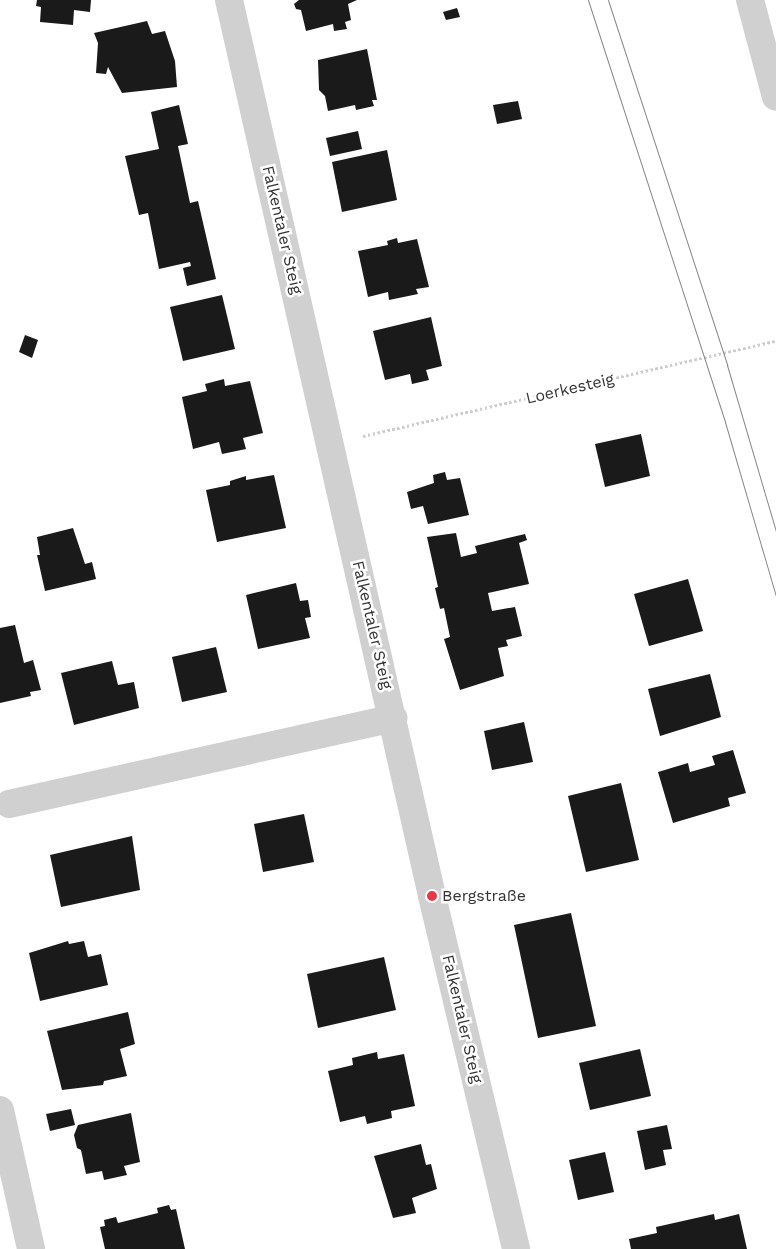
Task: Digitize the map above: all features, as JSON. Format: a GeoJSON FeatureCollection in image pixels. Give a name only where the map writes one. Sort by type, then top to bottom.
{"type":"FeatureCollection","features":[{"type":"Feature","properties":{"kind":"street","name":"Falkentaler Steig"},"geometry":{"type":"LineString","coordinates":[[229,0],[516,1249]]}},
{"type":"Feature","properties":{"kind":"street"},"geometry":{"type":"LineString","coordinates":[[750,0],[776,97]]}},
{"type":"Feature","properties":{"kind":"street"},"geometry":{"type":"LineString","coordinates":[[3,807],[394,718]]}},
{"type":"Feature","properties":{"kind":"street"},"geometry":{"type":"LineString","coordinates":[[0,1110],[31,1249]]}},
{"type":"Feature","properties":{"kind":"path","name":"Loerkesteig"},"geometry":{"type":"LineString","coordinates":[[363,436],[776,341]]}},
{"type":"Feature","properties":{"kind":"building"},"geometry":{"type":"Polygon","coordinates":[[[37,0],[91,0],[90,12],[74,10],[73,25],[40,22],[41,7],[36,6],[37,0]]]}},
{"type":"Feature","properties":{"kind":"building"},"geometry":{"type":"Polygon","coordinates":[[[299,0],[357,0],[348,4],[351,20],[345,22],[347,29],[334,31],[333,24],[306,31],[301,10],[296,9],[294,4],[299,0]]]}},
{"type":"Feature","properties":{"kind":"building"},"geometry":{"type":"Polygon","coordinates":[[[457,8],[460,17],[446,20],[443,12],[457,8]]]}},
{"type":"Feature","properties":{"kind":"building"},"geometry":{"type":"Polygon","coordinates":[[[147,21],[152,34],[165,31],[175,61],[177,87],[122,93],[108,67],[106,74],[96,73],[98,43],[94,33],[147,21]]]}},
{"type":"Feature","properties":{"kind":"building"},"geometry":{"type":"Polygon","coordinates":[[[367,49],[377,100],[372,100],[374,106],[356,110],[355,105],[328,111],[325,96],[319,90],[318,60],[367,49]]]}},
{"type":"Feature","properties":{"kind":"building"},"geometry":{"type":"Polygon","coordinates":[[[518,101],[522,119],[497,124],[493,105],[518,101]]]}},
{"type":"Feature","properties":{"kind":"building"},"geometry":{"type":"Polygon","coordinates":[[[179,105],[188,144],[178,146],[190,203],[198,201],[216,279],[187,286],[183,268],[191,266],[190,262],[159,269],[148,213],[139,215],[125,156],[159,149],[151,112],[179,105]]]}},
{"type":"Feature","properties":{"kind":"building"},"geometry":{"type":"Polygon","coordinates":[[[358,131],[362,149],[330,156],[326,138],[358,131]]]}},
{"type":"Feature","properties":{"kind":"building"},"geometry":{"type":"Polygon","coordinates":[[[387,150],[397,200],[342,212],[332,162],[387,150]]]}},
{"type":"Feature","properties":{"kind":"building"},"geometry":{"type":"Polygon","coordinates":[[[397,238],[398,243],[417,239],[429,287],[416,289],[418,294],[389,300],[388,292],[368,297],[358,251],[388,245],[387,241],[397,238]]]}},
{"type":"Feature","properties":{"kind":"building"},"geometry":{"type":"Polygon","coordinates":[[[222,295],[235,349],[183,361],[170,307],[222,295]]]}},
{"type":"Feature","properties":{"kind":"building"},"geometry":{"type":"Polygon","coordinates":[[[431,317],[442,366],[426,370],[429,380],[412,384],[410,374],[385,380],[373,331],[431,317]]]}},
{"type":"Feature","properties":{"kind":"building"},"geometry":{"type":"Polygon","coordinates":[[[25,335],[38,340],[32,358],[19,352],[25,335]]]}},
{"type":"Feature","properties":{"kind":"building"},"geometry":{"type":"Polygon","coordinates":[[[224,379],[225,386],[250,381],[263,433],[243,438],[246,449],[222,454],[219,442],[193,449],[182,397],[207,391],[205,384],[224,379]]]}},
{"type":"Feature","properties":{"kind":"building"},"geometry":{"type":"Polygon","coordinates":[[[641,434],[650,476],[605,487],[595,444],[641,434]]]}},
{"type":"Feature","properties":{"kind":"building"},"geometry":{"type":"Polygon","coordinates":[[[445,472],[447,480],[460,478],[469,515],[428,524],[423,506],[411,509],[407,492],[434,483],[433,475],[445,472]]]}},
{"type":"Feature","properties":{"kind":"building"},"geometry":{"type":"Polygon","coordinates":[[[274,475],[286,528],[217,542],[206,490],[230,485],[230,481],[246,476],[246,480],[274,475]]]}},
{"type":"Feature","properties":{"kind":"building"},"geometry":{"type":"Polygon","coordinates":[[[73,528],[85,564],[92,562],[96,579],[45,591],[37,555],[40,555],[37,537],[73,528]]]}},
{"type":"Feature","properties":{"kind":"building"},"geometry":{"type":"Polygon","coordinates":[[[456,533],[461,557],[477,553],[475,546],[525,534],[527,540],[519,543],[529,584],[488,593],[492,611],[515,607],[522,636],[506,640],[508,646],[498,648],[504,676],[460,690],[444,639],[450,637],[444,608],[440,609],[435,588],[438,587],[427,537],[456,533]]]}},
{"type":"Feature","properties":{"kind":"building"},"geometry":{"type":"Polygon","coordinates":[[[688,579],[703,631],[649,646],[634,594],[688,579]]]}},
{"type":"Feature","properties":{"kind":"building"},"geometry":{"type":"Polygon","coordinates":[[[296,583],[300,601],[308,600],[311,617],[305,618],[310,638],[258,649],[246,595],[296,583]]]}},
{"type":"Feature","properties":{"kind":"building"},"geometry":{"type":"Polygon","coordinates":[[[15,625],[24,663],[33,660],[41,690],[30,692],[31,696],[0,703],[0,628],[15,625]]]}},
{"type":"Feature","properties":{"kind":"building"},"geometry":{"type":"Polygon","coordinates":[[[216,647],[227,692],[182,702],[172,657],[216,647]]]}},
{"type":"Feature","properties":{"kind":"building"},"geometry":{"type":"Polygon","coordinates":[[[112,661],[118,685],[134,682],[139,708],[74,725],[61,673],[112,661]]]}},
{"type":"Feature","properties":{"kind":"building"},"geometry":{"type":"Polygon","coordinates":[[[710,674],[721,717],[660,736],[648,689],[710,674]]]}},
{"type":"Feature","properties":{"kind":"building"},"geometry":{"type":"Polygon","coordinates":[[[524,722],[533,762],[492,770],[484,731],[524,722]]]}},
{"type":"Feature","properties":{"kind":"building"},"geometry":{"type":"Polygon","coordinates":[[[733,750],[746,793],[728,798],[730,806],[673,823],[658,772],[688,763],[690,772],[715,765],[712,756],[733,750]]]}},
{"type":"Feature","properties":{"kind":"building"},"geometry":{"type":"Polygon","coordinates":[[[621,783],[639,860],[586,872],[568,796],[621,783]]]}},
{"type":"Feature","properties":{"kind":"building"},"geometry":{"type":"Polygon","coordinates":[[[304,814],[314,862],[263,872],[254,824],[304,814]]]}},
{"type":"Feature","properties":{"kind":"building"},"geometry":{"type":"Polygon","coordinates":[[[132,836],[140,890],[61,907],[50,855],[132,836]]]}},
{"type":"Feature","properties":{"kind":"building"},"geometry":{"type":"Polygon","coordinates":[[[571,913],[596,1026],[538,1038],[514,925],[571,913]]]}},
{"type":"Feature","properties":{"kind":"building"},"geometry":{"type":"Polygon","coordinates":[[[68,941],[69,944],[84,941],[88,957],[101,954],[108,985],[40,1001],[29,953],[68,941]]]}},
{"type":"Feature","properties":{"kind":"building"},"geometry":{"type":"Polygon","coordinates":[[[384,957],[396,1010],[318,1028],[307,974],[384,957]]]}},
{"type":"Feature","properties":{"kind":"building"},"geometry":{"type":"Polygon","coordinates":[[[128,1012],[135,1044],[120,1049],[127,1076],[104,1081],[103,1085],[62,1090],[47,1031],[128,1012]]]}},
{"type":"Feature","properties":{"kind":"building"},"geometry":{"type":"Polygon","coordinates":[[[640,1049],[651,1096],[590,1110],[579,1063],[640,1049]]]}},
{"type":"Feature","properties":{"kind":"building"},"geometry":{"type":"Polygon","coordinates":[[[377,1052],[378,1059],[404,1054],[415,1106],[391,1111],[392,1118],[367,1124],[365,1116],[340,1122],[328,1071],[353,1065],[352,1058],[377,1052]]]}},
{"type":"Feature","properties":{"kind":"building"},"geometry":{"type":"Polygon","coordinates":[[[71,1109],[75,1125],[50,1131],[46,1114],[71,1109]]]}},
{"type":"Feature","properties":{"kind":"building"},"geometry":{"type":"Polygon","coordinates":[[[131,1113],[140,1162],[124,1166],[127,1175],[104,1180],[102,1171],[86,1174],[81,1150],[77,1148],[74,1135],[78,1125],[131,1113]]]}},
{"type":"Feature","properties":{"kind":"building"},"geometry":{"type":"Polygon","coordinates":[[[667,1125],[672,1149],[663,1150],[666,1165],[645,1170],[637,1131],[667,1125]]]}},
{"type":"Feature","properties":{"kind":"building"},"geometry":{"type":"Polygon","coordinates":[[[421,1144],[426,1165],[431,1164],[437,1189],[412,1198],[416,1213],[393,1218],[374,1156],[421,1144]]]}},
{"type":"Feature","properties":{"kind":"building"},"geometry":{"type":"Polygon","coordinates":[[[605,1152],[614,1192],[578,1200],[569,1160],[605,1152]]]}},
{"type":"Feature","properties":{"kind":"building"},"geometry":{"type":"Polygon","coordinates":[[[169,1205],[171,1210],[176,1209],[185,1249],[105,1249],[100,1227],[105,1226],[104,1220],[116,1217],[118,1223],[158,1213],[157,1208],[169,1205]]]}},
{"type":"Feature","properties":{"kind":"building"},"geometry":{"type":"Polygon","coordinates":[[[714,1214],[715,1220],[739,1214],[747,1249],[631,1249],[629,1239],[657,1233],[656,1227],[714,1214]]]}},
{"type":"Feature","properties":{"kind":"tram line"},"geometry":{"type":"LineString","coordinates":[[588,0],[725,422],[776,596]]}},
{"type":"Feature","properties":{"kind":"tram line"},"geometry":{"type":"LineString","coordinates":[[608,0],[727,365],[776,532]]}},
{"type":"Feature","properties":{"kind":"place","name":"Bergstraße"},"geometry":{"type":"Point","coordinates":[432,896]}}]}
